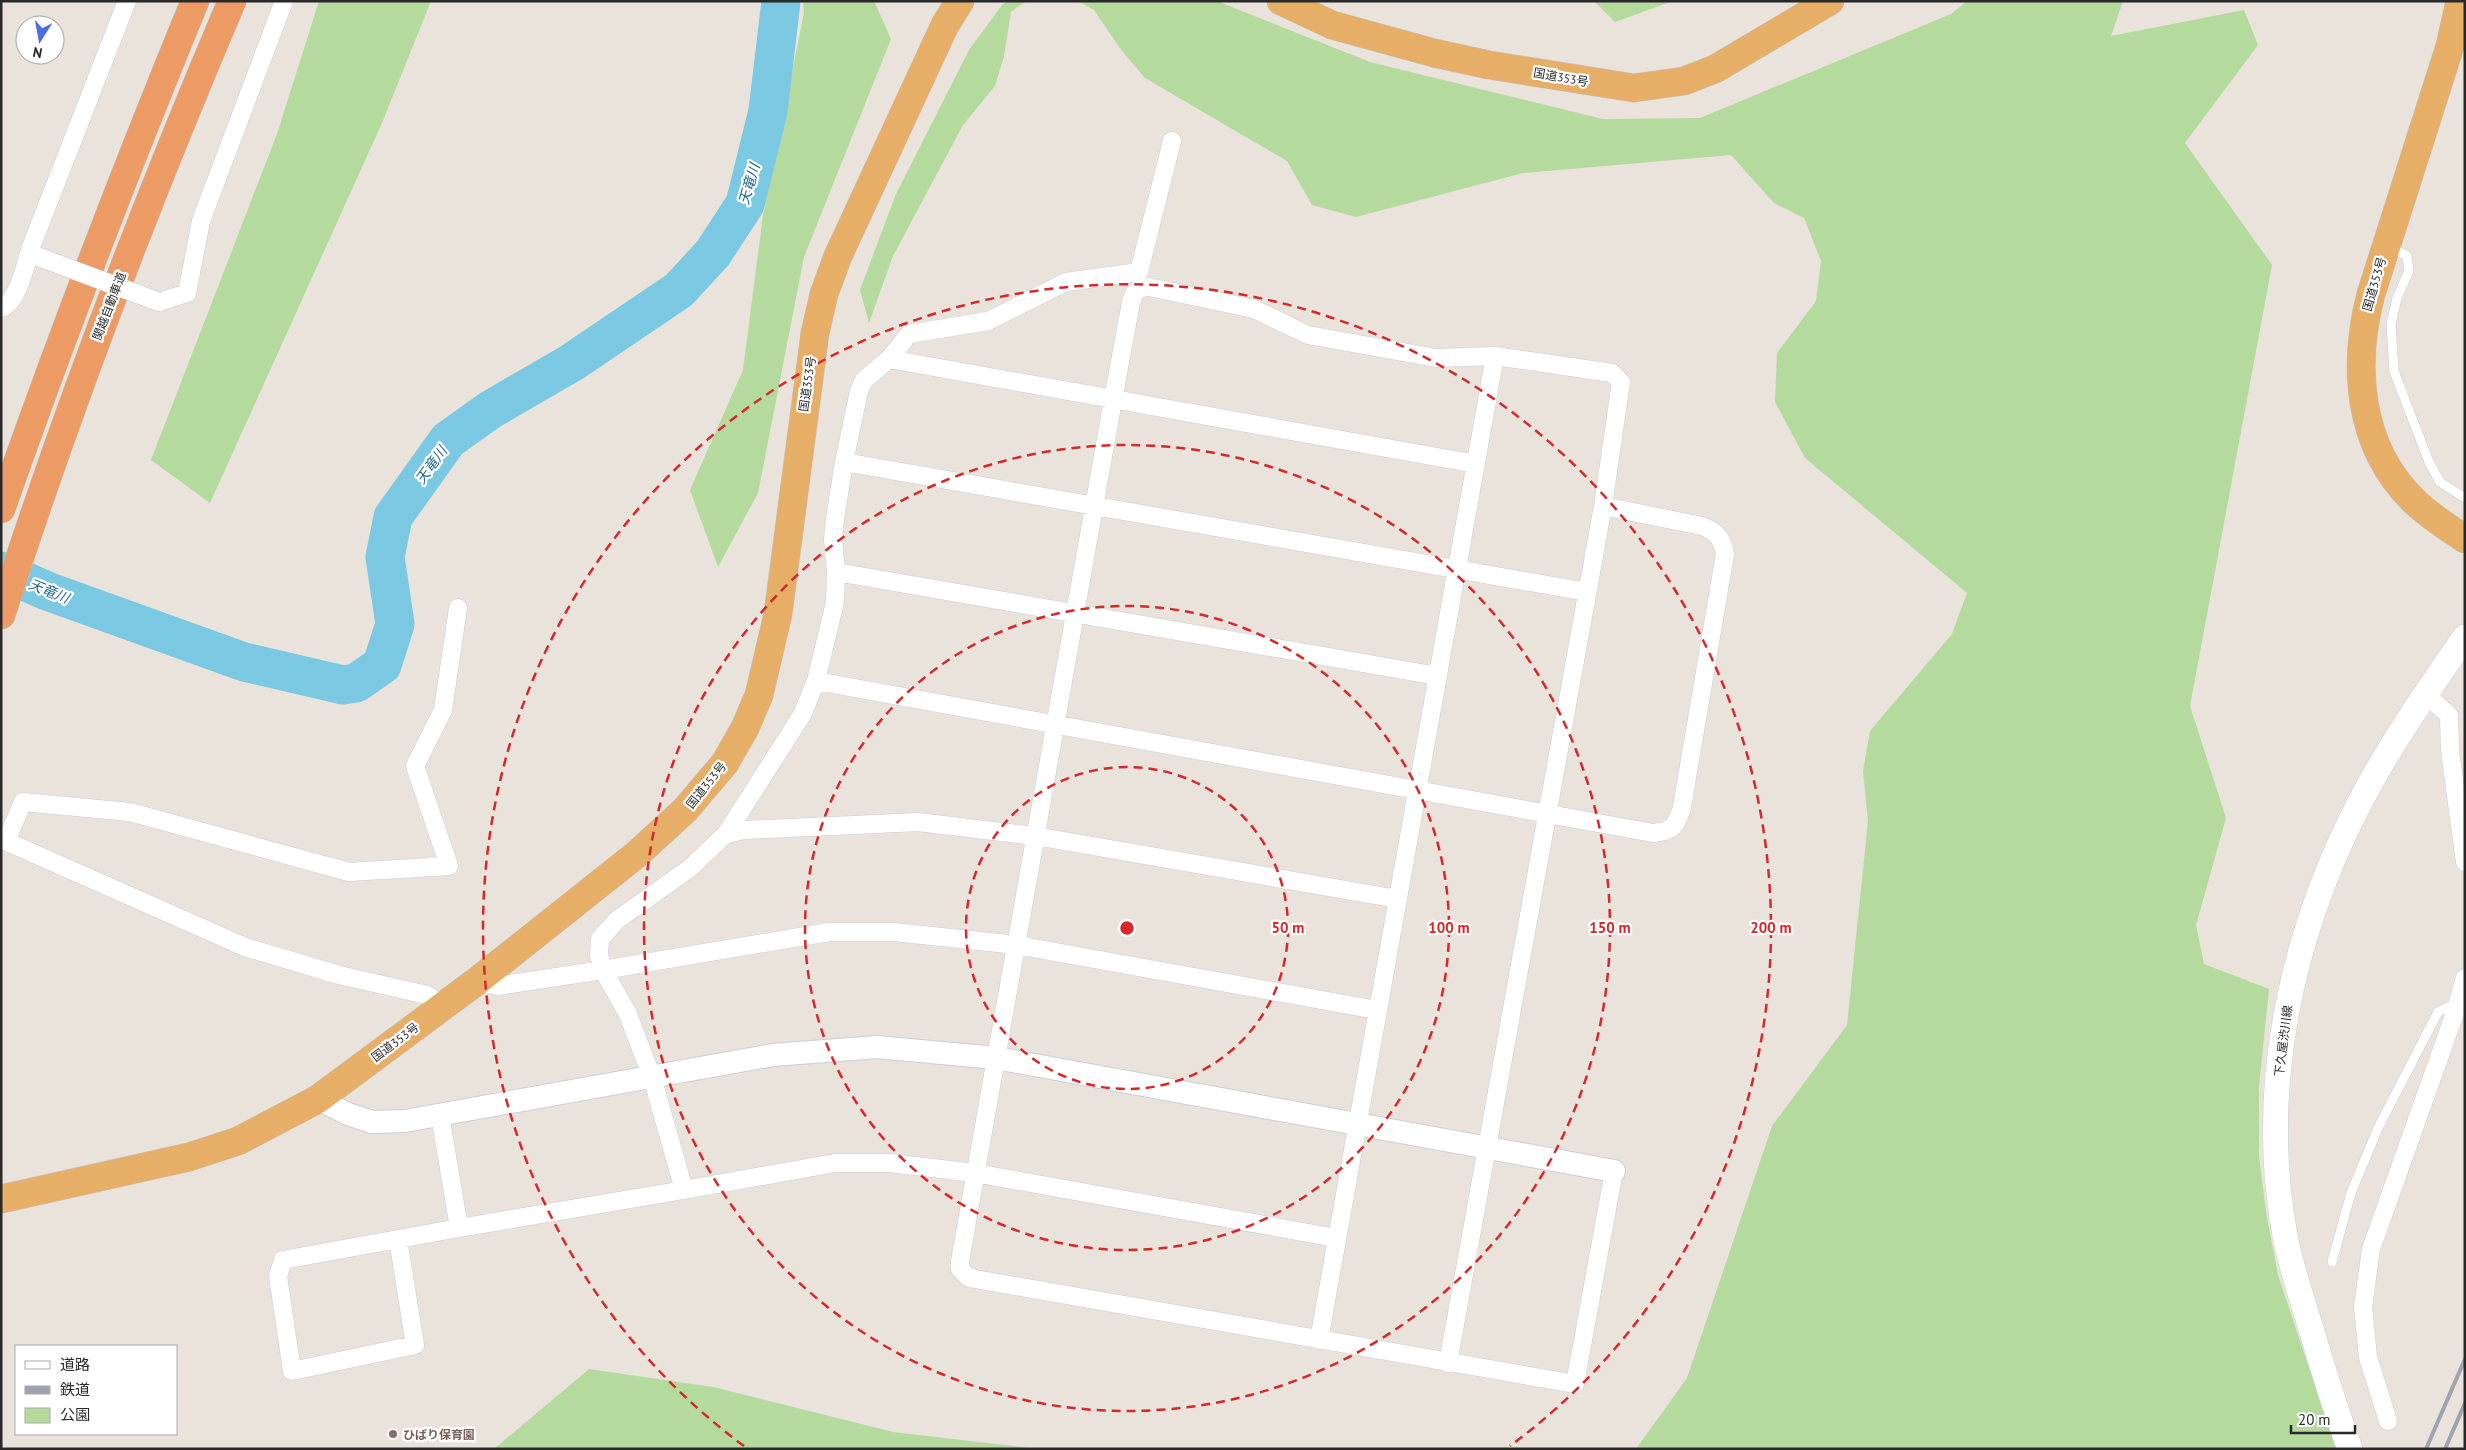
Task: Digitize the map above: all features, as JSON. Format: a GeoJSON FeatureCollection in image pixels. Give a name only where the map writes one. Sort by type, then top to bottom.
{"type":"FeatureCollection","features":[{"type":"Feature","properties":{"kind":"highway"},"geometry":{"type":"LineString","coordinates":[[1,510],[56,352],[121,182],[195,1]]}},
{"type":"Feature","properties":{"kind":"highway","name":"関越自動車道"},"geometry":{"type":"LineString","coordinates":[[1,616],[32,520],[116,289],[232,1]]}},
{"type":"Feature","properties":{"kind":"highway","name":"国道353号"},"geometry":{"type":"LineString","coordinates":[[1,1199],[189,1157],[238,1141],[318,1099],[477,981],[637,854],[685,810],[725,763],[745,728],[760,695],[778,614],[808,376],[824,294],[838,256],[945,25],[960,1]]}},
{"type":"Feature","properties":{"kind":"highway","name":"国道353号"},"geometry":{"type":"LineString","coordinates":[[1281,1],[1332,26],[1434,53],[1490,65],[1634,88],[1684,81],[1715,69],[1830,1]]}},
{"type":"Feature","properties":{"kind":"highway","name":"国道353号"},"geometry":{"type":"LineString","coordinates":[[2460,1],[2450,46],[2385,245],[2363,322],[2361,347],[2363,404],[2369,428],[2392,474],[2412,500],[2435,520],[2465,539]]}},
{"type":"Feature","properties":{"kind":"main road","name":"下久屋渋川線"},"geometry":{"type":"LineString","coordinates":[[2350,1449],[2334,1405],[2286,1242],[2280,1198],[2275,1126],[2283,1023],[2293,977],[2312,914],[2333,859],[2359,804],[2425,694],[2465,637]]}},
{"type":"Feature","properties":{"kind":"street"},"geometry":{"type":"LineString","coordinates":[[1,308],[12,301],[23,274],[35,252],[127,1]]}},
{"type":"Feature","properties":{"kind":"street"},"geometry":{"type":"LineString","coordinates":[[35,252],[159,302],[187,293],[200,221],[284,1]]}},
{"type":"Feature","properties":{"kind":"street"},"geometry":{"type":"LineString","coordinates":[[684,1190],[652,1077],[627,1012],[603,970],[598,955],[600,939],[617,920],[690,868],[726,834],[802,715],[816,681],[835,602],[836,572],[833,539],[844,462],[859,391],[864,380],[889,359],[909,334],[988,321],[1066,282],[1139,272],[1172,142]]}},
{"type":"Feature","properties":{"kind":"street"},"geometry":{"type":"LineString","coordinates":[[318,1099],[348,1114],[372,1122],[405,1121],[773,1055],[877,1047],[996,1058],[1488,1147],[1614,1171],[1575,1384],[1448,1363],[968,1277],[960,1269],[960,1261],[975,1173],[996,1058],[1016,945],[1034,836],[1134,294],[1140,288],[1149,287],[1254,309],[1308,336],[1436,358],[1495,356],[1612,373],[1618,377],[1622,388],[1603,506],[1488,1147],[1448,1363]]}},
{"type":"Feature","properties":{"kind":"street"},"geometry":{"type":"LineString","coordinates":[[1318,1340],[1495,356]]}},
{"type":"Feature","properties":{"kind":"street"},"geometry":{"type":"LineString","coordinates":[[889,359],[1476,464]]}},
{"type":"Feature","properties":{"kind":"street"},"geometry":{"type":"LineString","coordinates":[[844,462],[1587,592]]}},
{"type":"Feature","properties":{"kind":"street"},"geometry":{"type":"LineString","coordinates":[[816,681],[1418,789],[1547,815],[1653,832],[1667,831],[1677,823],[1682,806],[1725,554],[1722,539],[1714,531],[1702,526],[1603,506]]}},
{"type":"Feature","properties":{"kind":"street"},"geometry":{"type":"LineString","coordinates":[[836,572],[1075,615],[1438,676]]}},
{"type":"Feature","properties":{"kind":"street"},"geometry":{"type":"LineString","coordinates":[[444,1006],[427,996],[339,976],[245,947],[4,840],[23,802],[130,812],[349,872],[449,866],[415,766],[443,710],[458,608]]}},
{"type":"Feature","properties":{"kind":"street"},"geometry":{"type":"LineString","coordinates":[[2425,694],[2449,715],[2450,751],[2465,862]]}},
{"type":"Feature","properties":{"kind":"street"},"geometry":{"type":"LineString","coordinates":[[726,834],[744,830],[918,822],[1034,836],[1398,899]]}},
{"type":"Feature","properties":{"kind":"street"},"geometry":{"type":"LineString","coordinates":[[477,981],[498,986],[828,932],[894,932],[1016,945],[1377,1010]]}},
{"type":"Feature","properties":{"kind":"street"},"geometry":{"type":"LineString","coordinates":[[2388,1421],[2368,1357],[2364,1307],[2372,1249],[2465,978]]}},
{"type":"Feature","properties":{"kind":"street"},"geometry":{"type":"LineString","coordinates":[[440,1115],[458,1228]]}},
{"type":"Feature","properties":{"kind":"street"},"geometry":{"type":"LineString","coordinates":[[398,1239],[415,1344],[292,1371],[278,1276],[282,1260],[458,1228],[835,1163],[890,1163],[975,1173],[1336,1238]]}},
{"type":"Feature","properties":{"kind":"lane"},"geometry":{"type":"LineString","coordinates":[[2385,245],[2407,256],[2409,270],[2397,298],[2391,324],[2394,371],[2429,462],[2440,482],[2465,498]]}},
{"type":"Feature","properties":{"kind":"lane"},"geometry":{"type":"LineString","coordinates":[[2332,1262],[2351,1193],[2378,1128],[2438,1012],[2458,1002]]}},
{"type":"Feature","properties":{"kind":"green space"},"geometry":{"type":"Polygon","coordinates":[[[319,1],[431,1],[382,123],[210,503],[151,460],[277,134],[319,1]]]}},
{"type":"Feature","properties":{"kind":"green space"},"geometry":{"type":"Polygon","coordinates":[[[803,1],[874,1],[891,39],[804,257],[758,493],[718,567],[690,490],[743,370],[763,215],[804,13],[803,1]]]}},
{"type":"Feature","properties":{"kind":"green space"},"geometry":{"type":"Polygon","coordinates":[[[1008,1],[1026,1],[1011,12],[1004,56],[995,86],[963,125],[893,256],[869,323],[860,290],[896,194],[969,50],[1002,5],[1008,1]]]}},
{"type":"Feature","properties":{"kind":"green space"},"geometry":{"type":"Polygon","coordinates":[[[1078,1],[1217,1],[1370,62],[1603,119],[1700,118],[1951,14],[1967,1],[2123,1],[2111,36],[2244,10],[2258,45],[2185,143],[2272,265],[2190,706],[2226,818],[2196,925],[2204,964],[2269,989],[2259,1087],[2259,1156],[2266,1212],[2278,1275],[2336,1449],[1636,1449],[1687,1378],[1772,1126],[1847,1025],[1868,821],[1863,771],[1870,731],[1952,634],[1967,593],[1805,458],[1775,402],[1777,353],[1816,301],[1821,261],[1804,218],[1774,203],[1731,155],[1523,173],[1356,217],[1312,205],[1287,161],[1145,78],[1122,51],[1094,10],[1078,1]]]}},
{"type":"Feature","properties":{"kind":"green space"},"geometry":{"type":"Polygon","coordinates":[[[1594,1],[1673,1],[1615,22],[1594,1]]]}},
{"type":"Feature","properties":{"kind":"green space"},"geometry":{"type":"Polygon","coordinates":[[[589,1369],[713,1387],[893,1432],[1039,1449],[494,1449],[589,1369]]]}},
{"type":"Feature","properties":{"kind":"waterway","name":"天竜川"},"geometry":{"type":"LineString","coordinates":[[1,571],[47,591],[244,662],[343,685],[356,683],[382,665],[395,624],[385,557],[393,517],[448,440],[490,410],[571,363],[679,290],[713,253],[745,204],[768,111],[781,1]]}},
{"type":"Feature","properties":{"kind":"railway"},"geometry":{"type":"LineString","coordinates":[[2426,1449],[2465,1359]]}},
{"type":"Feature","properties":{"kind":"railway"},"geometry":{"type":"LineString","coordinates":[[2445,1449],[2465,1403]]}},
{"type":"Feature","properties":{"kind":"place","name":"ひばり保育園"},"geometry":{"type":"Point","coordinates":[393,1434]}}]}
